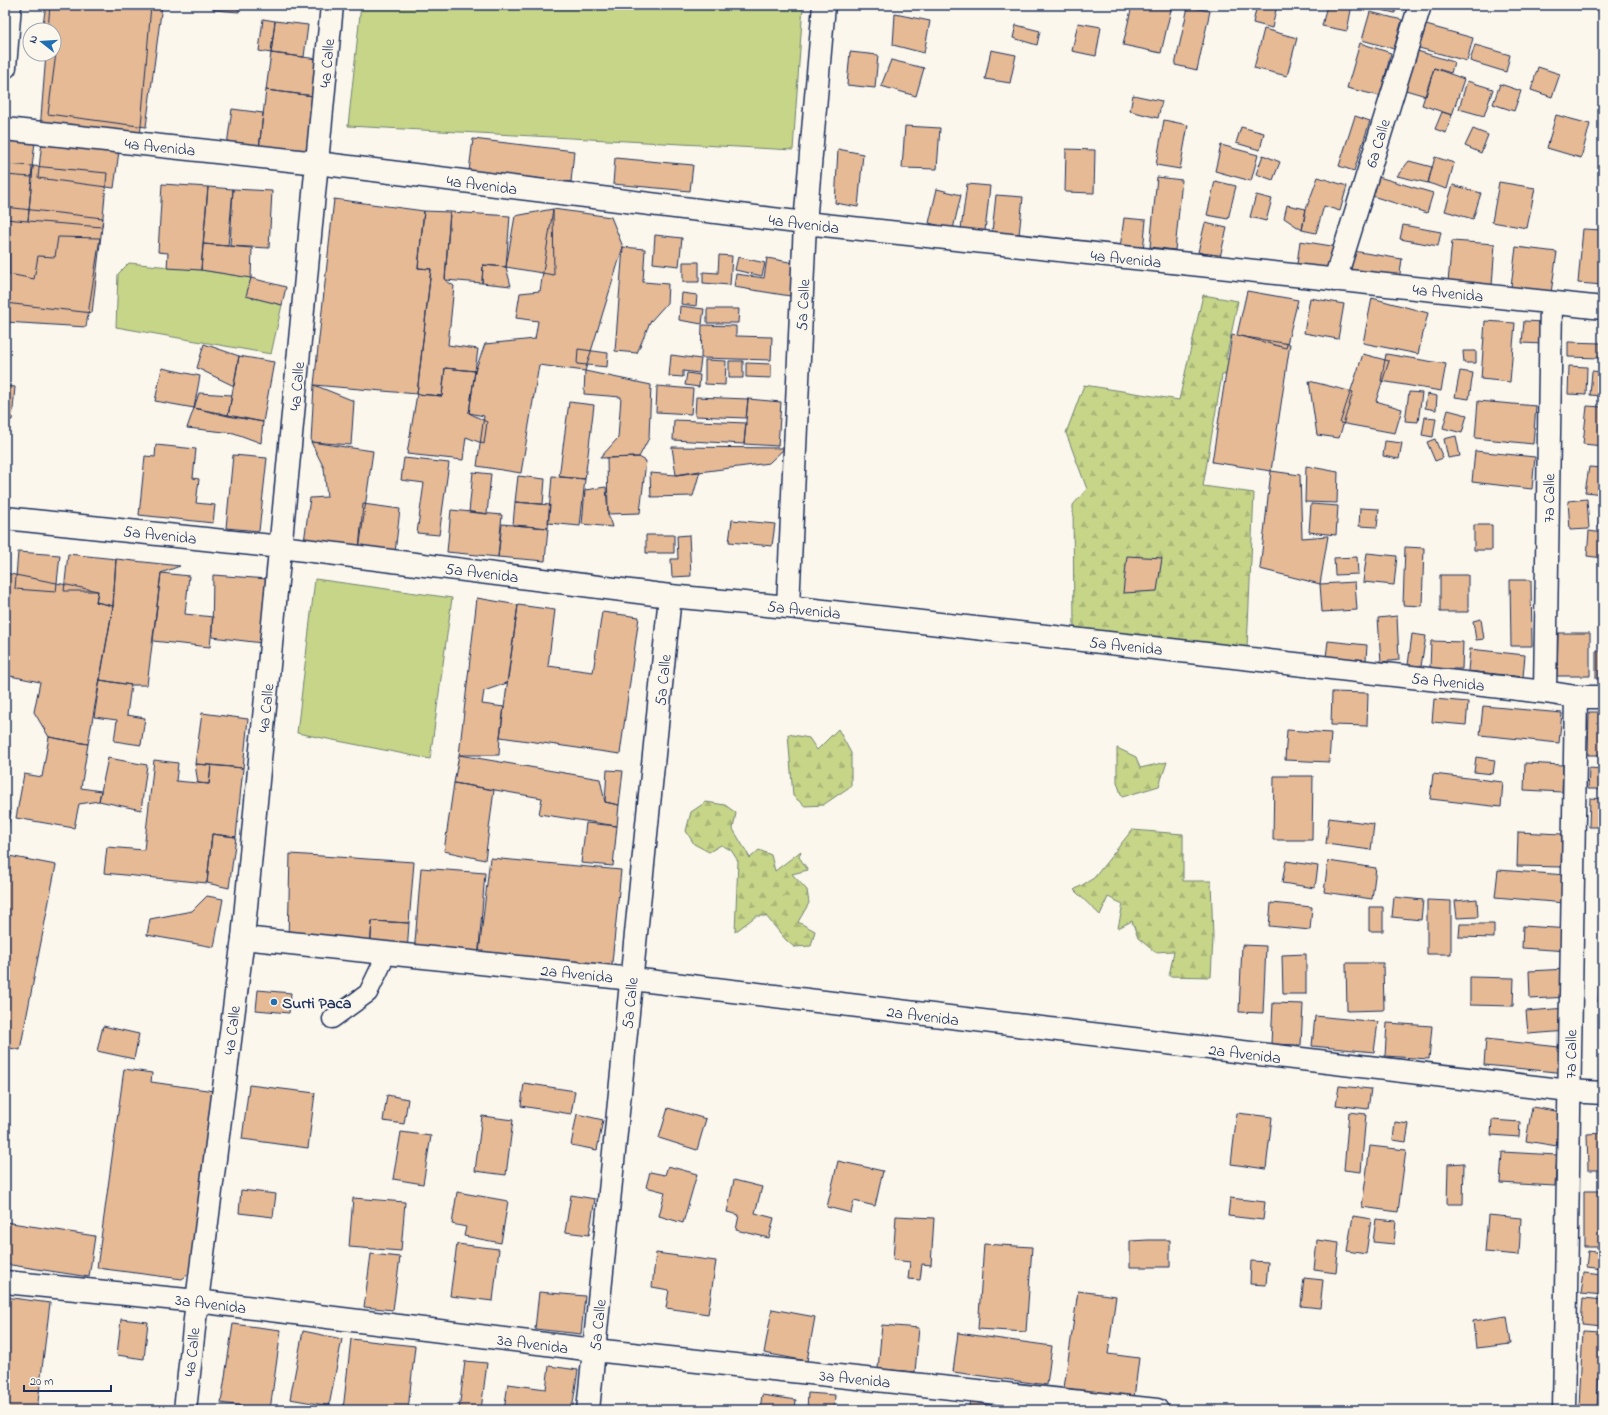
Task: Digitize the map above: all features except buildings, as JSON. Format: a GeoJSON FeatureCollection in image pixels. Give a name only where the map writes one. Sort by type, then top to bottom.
{"type":"FeatureCollection","features":[{"type":"Feature","properties":{"kind":"street"},"geometry":{"type":"LineString","coordinates":[[5,67],[10,5]]}},
{"type":"Feature","properties":{"kind":"street","name":"4a Calle"},"geometry":{"type":"LineString","coordinates":[[186,1410],[197,1301],[243,938],[332,5]]}},
{"type":"Feature","properties":{"kind":"street","name":"5a Calle"},"geometry":{"type":"LineString","coordinates":[[788,606],[805,223],[824,5]]}},
{"type":"Feature","properties":{"kind":"street","name":"6a Calle"},"geometry":{"type":"LineString","coordinates":[[1335,280],[1420,5]]}},
{"type":"Feature","properties":{"kind":"street","name":"4a Avenida"},"geometry":{"type":"LineString","coordinates":[[5,129],[317,164],[805,223],[1603,308]]}},
{"type":"Feature","properties":{"kind":"street","name":"7a Calle"},"geometry":{"type":"LineString","coordinates":[[1545,692],[1551,303]]}},
{"type":"Feature","properties":{"kind":"street","name":"5a Avenida"},"geometry":{"type":"LineString","coordinates":[[5,518],[281,547],[670,596],[788,606],[1545,692],[1576,697],[1603,697]]}},
{"type":"Feature","properties":{"kind":"street","name":"5a Calle"},"geometry":{"type":"LineString","coordinates":[[588,1410],[670,596]]}},
{"type":"Feature","properties":{"kind":"street","name":"7a Calle"},"geometry":{"type":"LineString","coordinates":[[1564,1410],[1576,697]]}},
{"type":"Feature","properties":{"kind":"street","name":"2a Avenida"},"geometry":{"type":"LineString","coordinates":[[243,938],[632,979],[1569,1091],[1603,1093]]}},
{"type":"Feature","properties":{"kind":"street","name":"3a Avenida"},"geometry":{"type":"LineString","coordinates":[[5,1282],[197,1301],[594,1350],[1157,1410]]}},
{"type":"Feature","properties":{"kind":"lane"},"geometry":{"type":"LineString","coordinates":[[332,1019],[368,992],[382,964],[384,953]]}},
{"type":"Feature","properties":{"kind":"green space"},"geometry":{"type":"Polygon","coordinates":[[[361,5],[803,5],[793,150],[348,126],[361,5]]]}},
{"type":"Feature","properties":{"kind":"green space"},"geometry":{"type":"Polygon","coordinates":[[[129,263],[201,270],[251,278],[247,296],[282,305],[271,354],[116,327],[118,274],[129,263]]]}},
{"type":"Feature","properties":{"kind":"green space"},"geometry":{"type":"Polygon","coordinates":[[[1203,295],[1238,301],[1226,359],[1248,358],[1242,374],[1222,375],[1203,486],[1254,493],[1247,648],[1074,629],[1073,505],[1087,489],[1066,433],[1084,385],[1179,400],[1203,295]]]}},
{"type":"Feature","properties":{"kind":"green space"},"geometry":{"type":"Polygon","coordinates":[[[315,579],[452,598],[430,759],[297,733],[315,579]]]}},
{"type":"Feature","properties":{"kind":"green space"},"geometry":{"type":"Polygon","coordinates":[[[838,729],[851,753],[851,786],[823,805],[805,806],[793,796],[788,734],[809,738],[817,750],[838,729]]]}},
{"type":"Feature","properties":{"kind":"green space"},"geometry":{"type":"Polygon","coordinates":[[[1117,748],[1136,757],[1140,768],[1167,762],[1159,786],[1122,797],[1117,782],[1117,748]]]}},
{"type":"Feature","properties":{"kind":"green space"},"geometry":{"type":"Polygon","coordinates":[[[706,802],[725,805],[736,813],[733,829],[750,858],[759,850],[771,855],[775,871],[801,851],[799,857],[808,870],[792,874],[807,890],[809,903],[798,922],[815,931],[811,946],[794,947],[786,940],[766,916],[756,916],[735,932],[738,861],[731,850],[721,845],[709,852],[694,844],[686,831],[691,812],[706,802]]]}},
{"type":"Feature","properties":{"kind":"green space"},"geometry":{"type":"Polygon","coordinates":[[[1132,830],[1183,834],[1183,881],[1211,881],[1213,938],[1211,977],[1169,976],[1174,951],[1155,952],[1138,938],[1132,921],[1118,928],[1123,904],[1108,897],[1100,915],[1074,890],[1094,878],[1132,830]]]}},
{"type":"Feature","properties":{"kind":"place","name":"Surti Paca"},"geometry":{"type":"Point","coordinates":[274,1002]}}]}
